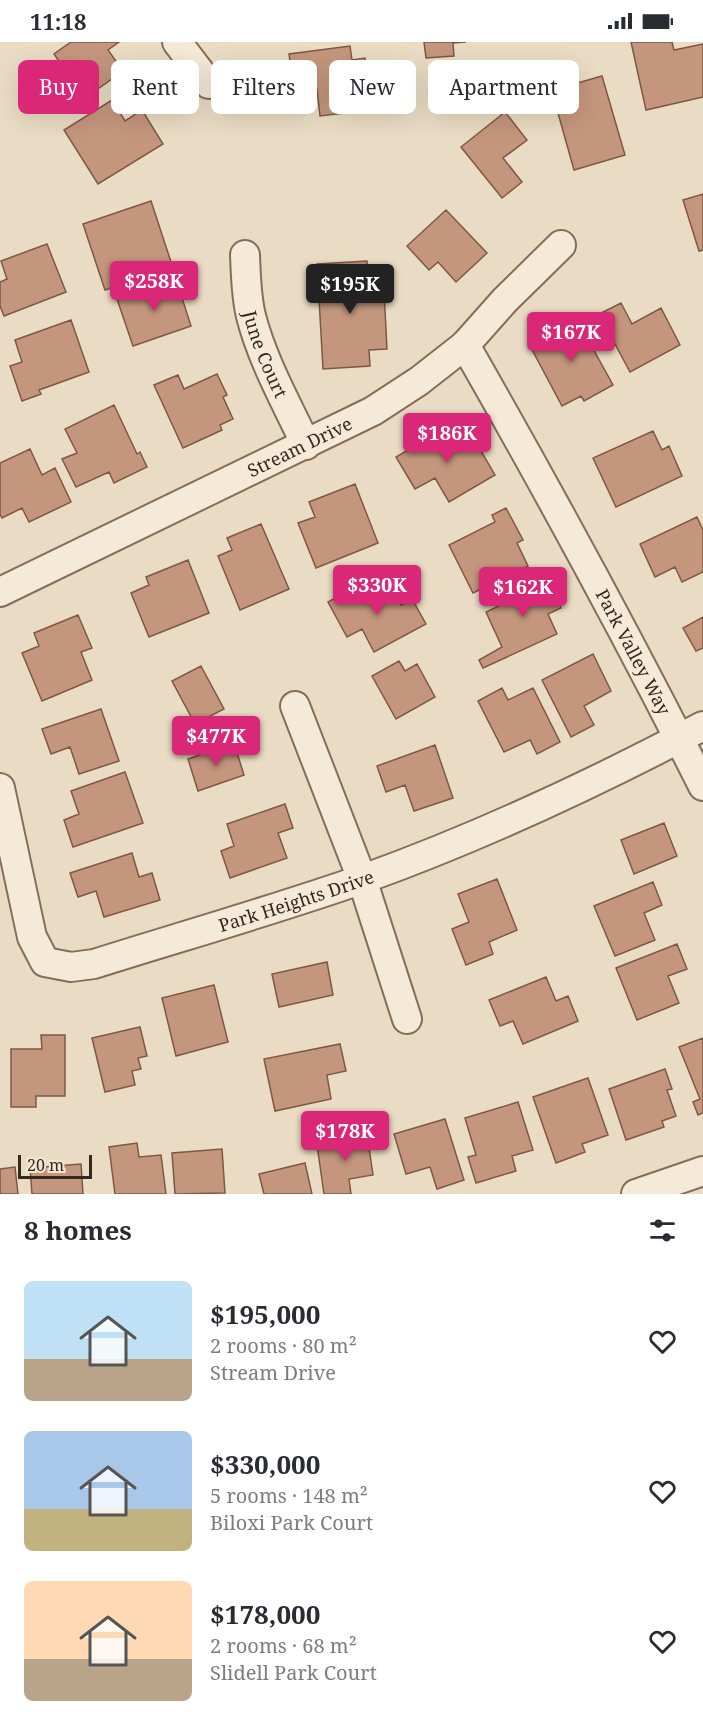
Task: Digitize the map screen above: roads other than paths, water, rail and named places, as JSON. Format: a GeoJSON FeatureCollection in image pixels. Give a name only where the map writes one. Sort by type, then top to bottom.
{"type":"FeatureCollection","features":[{"type":"Feature","properties":{"kind":"street"},"geometry":{"type":"LineString","coordinates":[[177,42],[209,84]]}},
{"type":"Feature","properties":{"kind":"street","name":"Stream Drive"},"geometry":{"type":"LineString","coordinates":[[0,592],[373,411],[419,381],[465,345],[505,300],[561,245]]}},
{"type":"Feature","properties":{"kind":"street","name":"June Court"},"geometry":{"type":"LineString","coordinates":[[245,255],[251,317],[273,376],[306,445]]}},
{"type":"Feature","properties":{"kind":"street","name":"Park Valley Way"},"geometry":{"type":"LineString","coordinates":[[465,345],[630,643],[691,732],[703,786]]}},
{"type":"Feature","properties":{"kind":"street"},"geometry":{"type":"LineString","coordinates":[[295,706],[362,879],[406,1019]]}},
{"type":"Feature","properties":{"kind":"street","name":"Park Heights Drive"},"geometry":{"type":"LineString","coordinates":[[0,788],[32,937],[45,962],[70,967],[94,964],[362,879],[516,818],[691,732]]}},
{"type":"Feature","properties":{"kind":"street"},"geometry":{"type":"LineString","coordinates":[[636,1194],[703,1171]]}}]}
